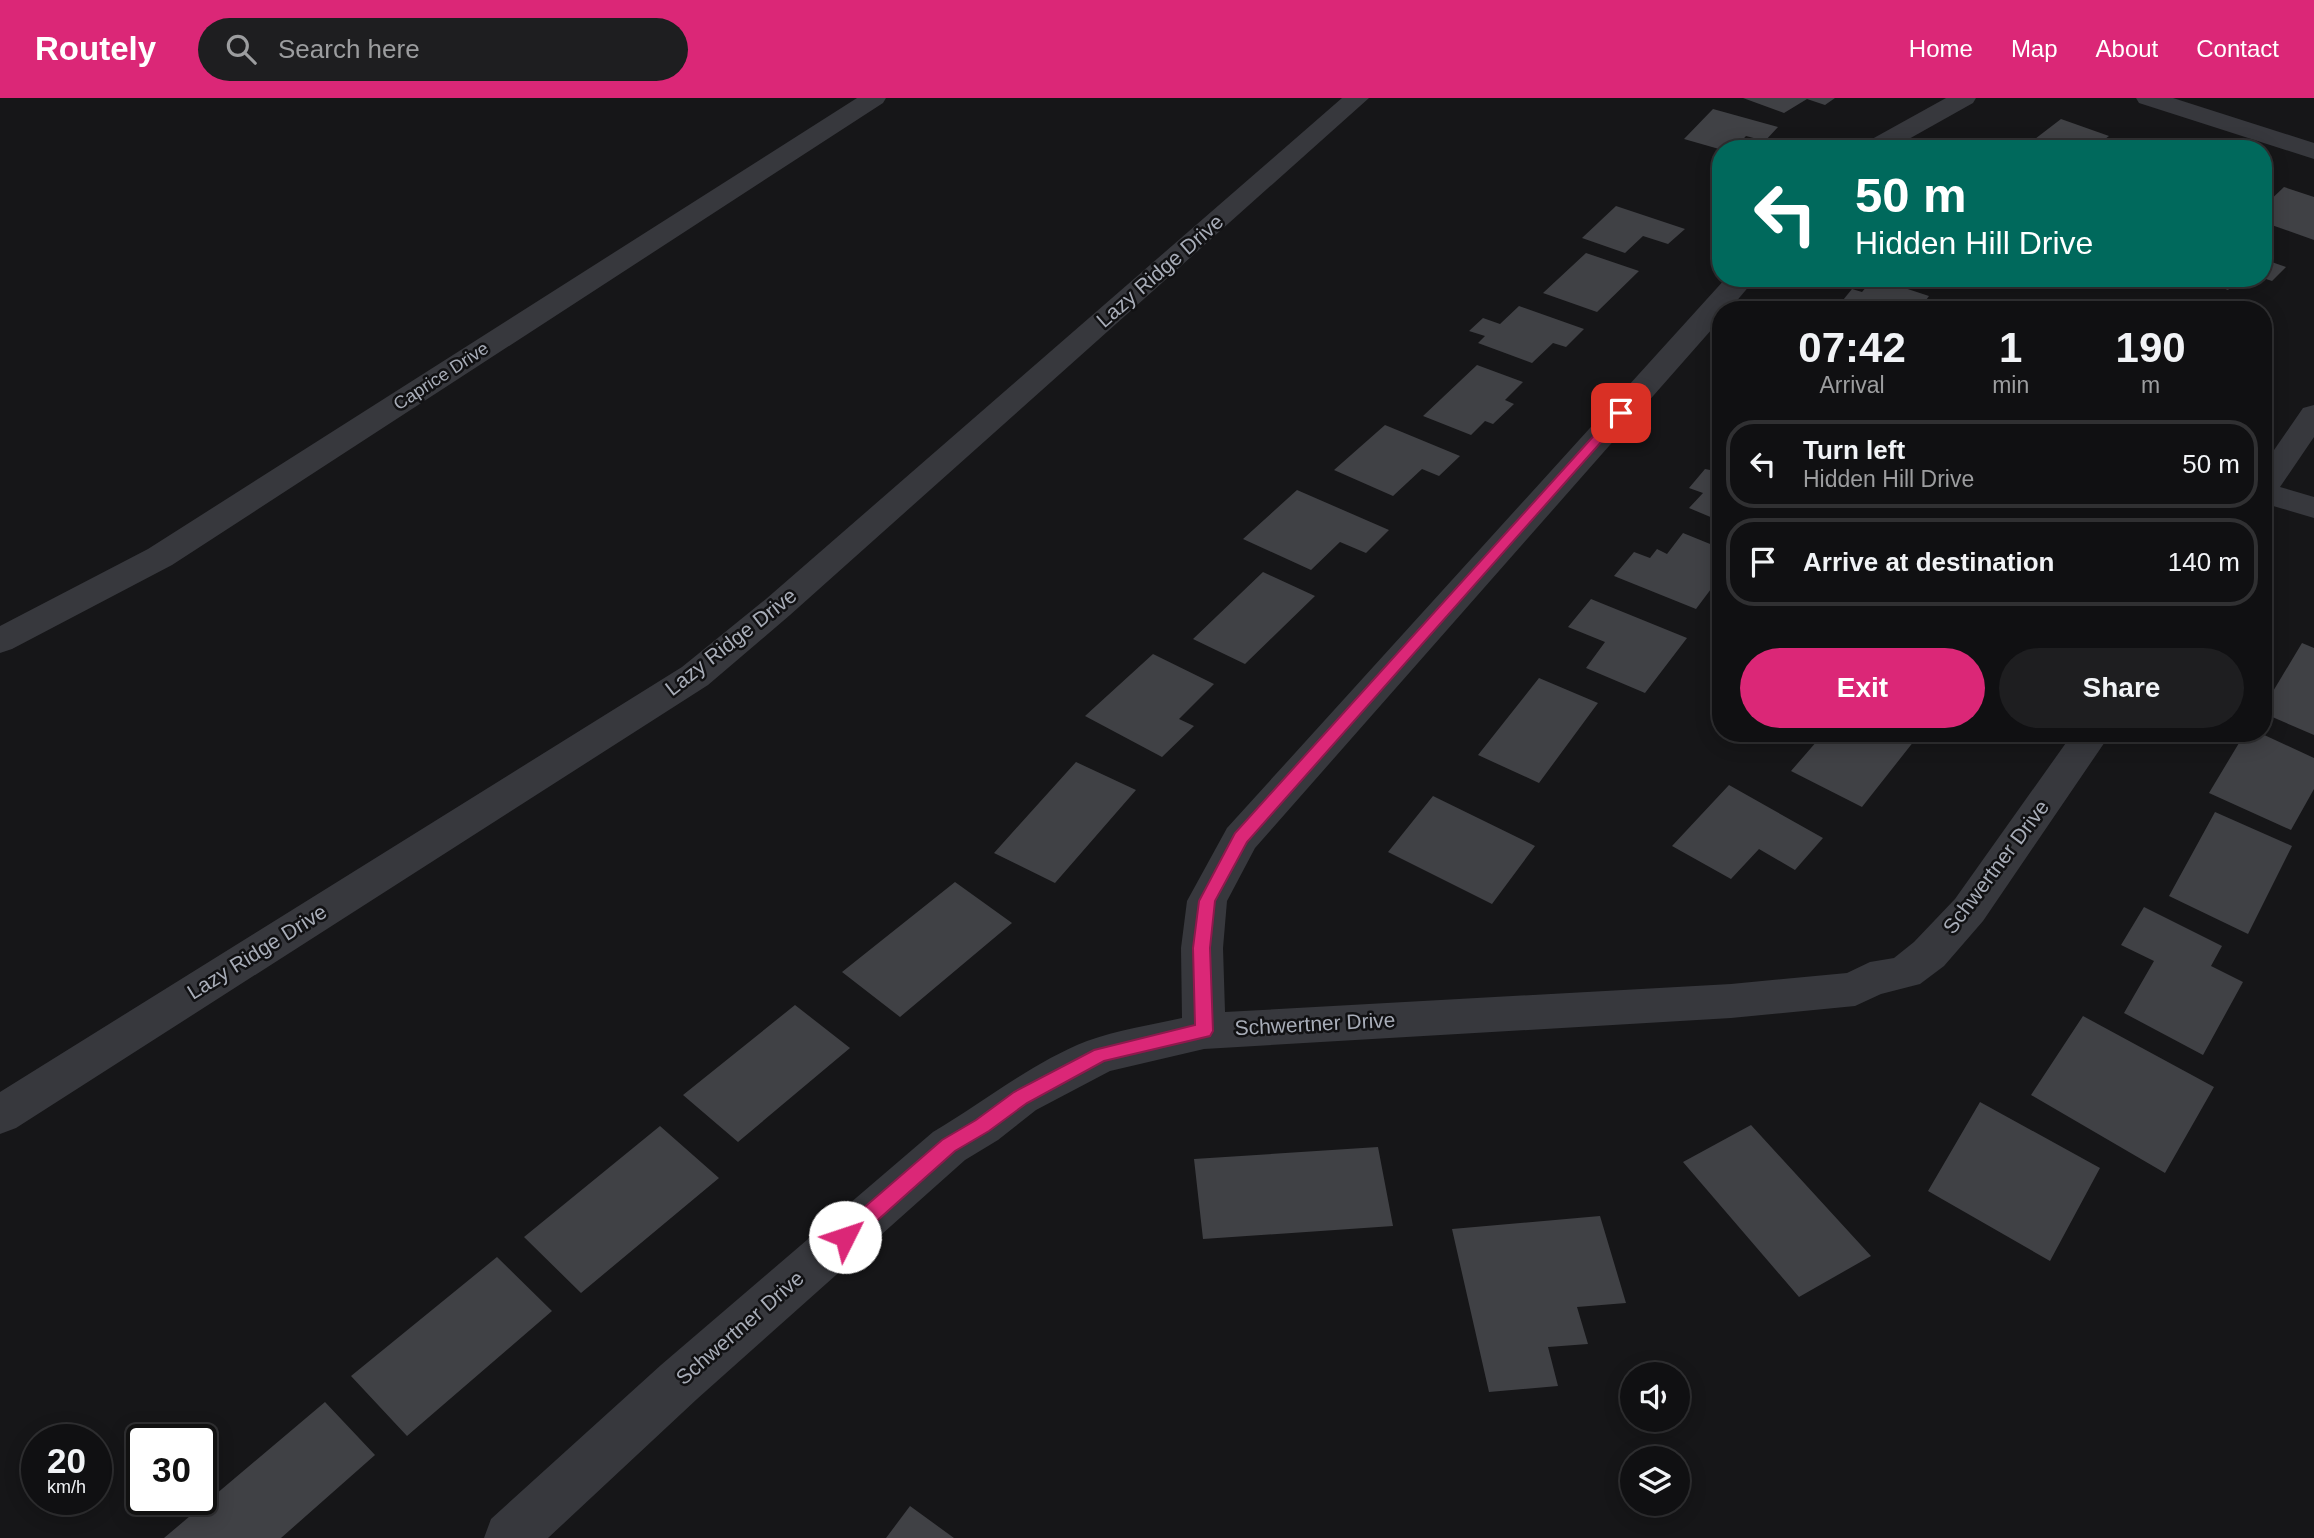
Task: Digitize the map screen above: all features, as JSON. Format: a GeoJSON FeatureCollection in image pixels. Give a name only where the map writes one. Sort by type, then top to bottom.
{"type":"FeatureCollection","features":[{"type":"Feature","properties":{"kind":"street","name":"Caprice Drive"},"geometry":{"type":"LineString","coordinates":[[0,641],[160,557],[874,98]]}},
{"type":"Feature","properties":{"kind":"street","name":"Lazy Ridge Drive"},"geometry":{"type":"LineString","coordinates":[[0,1115],[695,676],[778,607],[1357,98]]}},
{"type":"Feature","properties":{"kind":"street"},"geometry":{"type":"LineString","coordinates":[[1888,140],[1964,98]]}},
{"type":"Feature","properties":{"kind":"street"},"geometry":{"type":"LineString","coordinates":[[2148,98],[2314,151]]}},
{"type":"Feature","properties":{"kind":"street"},"geometry":{"type":"LineString","coordinates":[[1721,301],[1734,287]]}},
{"type":"Feature","properties":{"kind":"street"},"geometry":{"type":"LineString","coordinates":[[1204,1031],[1202,948],[1207,901],[1241,838],[1712,312]]}},
{"type":"Feature","properties":{"kind":"street"},"geometry":{"type":"LineString","coordinates":[[2272,477],[2314,414]]}},
{"type":"Feature","properties":{"kind":"street"},"geometry":{"type":"LineString","coordinates":[[2272,493],[2314,508]]}},
{"type":"Feature","properties":{"kind":"street","name":"Schwertner Drive"},"geometry":{"type":"LineString","coordinates":[[510,1538],[679,1382],[949,1146],[982,1126],[1020,1097],[1100,1055],[1204,1031],[1731,1001],[1855,989],[1870,979],[1905,972],[1929,954],[1969,910],[2087,742]]}},
{"type":"Feature","properties":{"kind":"building"},"geometry":{"type":"Polygon","coordinates":[[[1743,98],[1835,98],[1825,105],[1807,99],[1784,113],[1743,98]]]}},
{"type":"Feature","properties":{"kind":"building"},"geometry":{"type":"Polygon","coordinates":[[[1713,109],[1778,127],[1766,140],[1746,136],[1742,140],[1712,140],[1712,147],[1684,139],[1713,109]]]}},
{"type":"Feature","properties":{"kind":"building"},"geometry":{"type":"Polygon","coordinates":[[[2061,119],[2109,136],[2104,140],[2034,140],[2061,119]]]}},
{"type":"Feature","properties":{"kind":"building"},"geometry":{"type":"Polygon","coordinates":[[[2284,187],[2314,197],[2314,240],[2272,225],[2272,198],[2284,187]]]}},
{"type":"Feature","properties":{"kind":"building"},"geometry":{"type":"Polygon","coordinates":[[[1616,206],[1685,229],[1668,244],[1643,236],[1625,253],[1582,238],[1616,206]]]}},
{"type":"Feature","properties":{"kind":"building"},"geometry":{"type":"Polygon","coordinates":[[[1586,253],[1639,271],[1597,312],[1543,293],[1586,253]]]}},
{"type":"Feature","properties":{"kind":"building"},"geometry":{"type":"Polygon","coordinates":[[[2272,262],[2286,267],[2272,281],[2272,262]]]}},
{"type":"Feature","properties":{"kind":"building"},"geometry":{"type":"Polygon","coordinates":[[[1866,287],[1902,287],[1929,296],[1925,301],[1842,301],[1852,289],[1862,292],[1866,287]]]}},
{"type":"Feature","properties":{"kind":"building"},"geometry":{"type":"Polygon","coordinates":[[[1519,306],[1584,329],[1566,347],[1553,343],[1532,363],[1478,343],[1485,336],[1469,331],[1483,318],[1500,324],[1519,306]]]}},
{"type":"Feature","properties":{"kind":"building"},"geometry":{"type":"Polygon","coordinates":[[[1477,365],[1523,382],[1505,400],[1514,404],[1493,424],[1485,421],[1471,435],[1423,416],[1477,365]]]}},
{"type":"Feature","properties":{"kind":"building"},"geometry":{"type":"Polygon","coordinates":[[[1385,425],[1460,456],[1439,476],[1422,469],[1393,496],[1334,470],[1385,425]]]}},
{"type":"Feature","properties":{"kind":"building"},"geometry":{"type":"Polygon","coordinates":[[[1705,469],[1712,470],[1712,518],[1689,508],[1703,493],[1689,488],[1705,469]]]}},
{"type":"Feature","properties":{"kind":"building"},"geometry":{"type":"Polygon","coordinates":[[[1297,490],[1389,530],[1366,553],[1340,542],[1311,570],[1243,539],[1297,490]]]}},
{"type":"Feature","properties":{"kind":"building"},"geometry":{"type":"Polygon","coordinates":[[[1683,533],[1712,545],[1712,588],[1696,609],[1614,576],[1634,552],[1650,558],[1657,549],[1667,554],[1683,533]]]}},
{"type":"Feature","properties":{"kind":"building"},"geometry":{"type":"Polygon","coordinates":[[[1263,572],[1315,596],[1245,664],[1193,639],[1263,572]]]}},
{"type":"Feature","properties":{"kind":"building"},"geometry":{"type":"Polygon","coordinates":[[[1591,599],[1687,638],[1645,693],[1586,668],[1605,642],[1568,627],[1591,599]]]}},
{"type":"Feature","properties":{"kind":"building"},"geometry":{"type":"Polygon","coordinates":[[[2302,643],[2314,648],[2314,735],[2272,717],[2272,693],[2302,643]]]}},
{"type":"Feature","properties":{"kind":"building"},"geometry":{"type":"Polygon","coordinates":[[[1153,654],[1214,684],[1179,719],[1194,726],[1162,757],[1085,716],[1153,654]]]}},
{"type":"Feature","properties":{"kind":"building"},"geometry":{"type":"Polygon","coordinates":[[[1539,678],[1598,703],[1539,783],[1478,755],[1539,678]]]}},
{"type":"Feature","properties":{"kind":"building"},"geometry":{"type":"Polygon","coordinates":[[[2272,739],[2314,758],[2314,789],[2291,830],[2209,793],[2240,742],[2272,742],[2272,739]]]}},
{"type":"Feature","properties":{"kind":"building"},"geometry":{"type":"Polygon","coordinates":[[[1816,742],[1913,742],[1862,807],[1791,771],[1816,742]]]}},
{"type":"Feature","properties":{"kind":"building"},"geometry":{"type":"Polygon","coordinates":[[[1076,762],[1136,790],[1055,883],[994,853],[1076,762]]]}},
{"type":"Feature","properties":{"kind":"building"},"geometry":{"type":"Polygon","coordinates":[[[1729,785],[1823,838],[1795,870],[1759,849],[1731,879],[1672,846],[1729,785]]]}},
{"type":"Feature","properties":{"kind":"building"},"geometry":{"type":"Polygon","coordinates":[[[1433,796],[1535,846],[1492,904],[1388,852],[1433,796]]]}},
{"type":"Feature","properties":{"kind":"building"},"geometry":{"type":"Polygon","coordinates":[[[2215,812],[2292,846],[2248,934],[2169,896],[2215,812]]]}},
{"type":"Feature","properties":{"kind":"building"},"geometry":{"type":"Polygon","coordinates":[[[955,882],[1012,923],[900,1017],[842,972],[955,882]]]}},
{"type":"Feature","properties":{"kind":"building"},"geometry":{"type":"Polygon","coordinates":[[[2144,907],[2222,946],[2211,966],[2243,982],[2203,1055],[2124,1013],[2154,961],[2121,945],[2144,907]]]}},
{"type":"Feature","properties":{"kind":"building"},"geometry":{"type":"Polygon","coordinates":[[[795,1005],[850,1048],[738,1142],[683,1095],[795,1005]]]}},
{"type":"Feature","properties":{"kind":"building"},"geometry":{"type":"Polygon","coordinates":[[[2083,1016],[2214,1087],[2165,1173],[2031,1095],[2083,1016]]]}},
{"type":"Feature","properties":{"kind":"building"},"geometry":{"type":"Polygon","coordinates":[[[1980,1102],[2100,1168],[2050,1261],[1928,1191],[1980,1102]]]}},
{"type":"Feature","properties":{"kind":"building"},"geometry":{"type":"Polygon","coordinates":[[[1751,1125],[1871,1256],[1799,1297],[1683,1162],[1751,1125]]]}},
{"type":"Feature","properties":{"kind":"building"},"geometry":{"type":"Polygon","coordinates":[[[660,1126],[719,1178],[581,1293],[524,1237],[660,1126]]]}},
{"type":"Feature","properties":{"kind":"building"},"geometry":{"type":"Polygon","coordinates":[[[1378,1147],[1393,1226],[1203,1239],[1194,1159],[1378,1147]]]}},
{"type":"Feature","properties":{"kind":"building"},"geometry":{"type":"Polygon","coordinates":[[[1600,1216],[1626,1303],[1577,1307],[1588,1344],[1548,1347],[1558,1386],[1489,1392],[1452,1229],[1600,1216]]]}},
{"type":"Feature","properties":{"kind":"building"},"geometry":{"type":"Polygon","coordinates":[[[497,1257],[552,1311],[407,1436],[351,1376],[497,1257]]]}},
{"type":"Feature","properties":{"kind":"building"},"geometry":{"type":"Polygon","coordinates":[[[325,1402],[375,1455],[281,1538],[164,1538],[191,1515],[217,1515],[217,1493],[325,1402]]]}},
{"type":"Feature","properties":{"kind":"building"},"geometry":{"type":"Polygon","coordinates":[[[910,1506],[954,1538],[886,1538],[910,1506]]]}},
{"type":"Feature","properties":{"kind":"route"},"geometry":{"type":"LineString","coordinates":[[845,1237],[949,1146],[982,1126],[1020,1097],[1100,1055],[1204,1031],[1202,948],[1207,901],[1221,870],[1241,838],[1621,413]]}}]}
